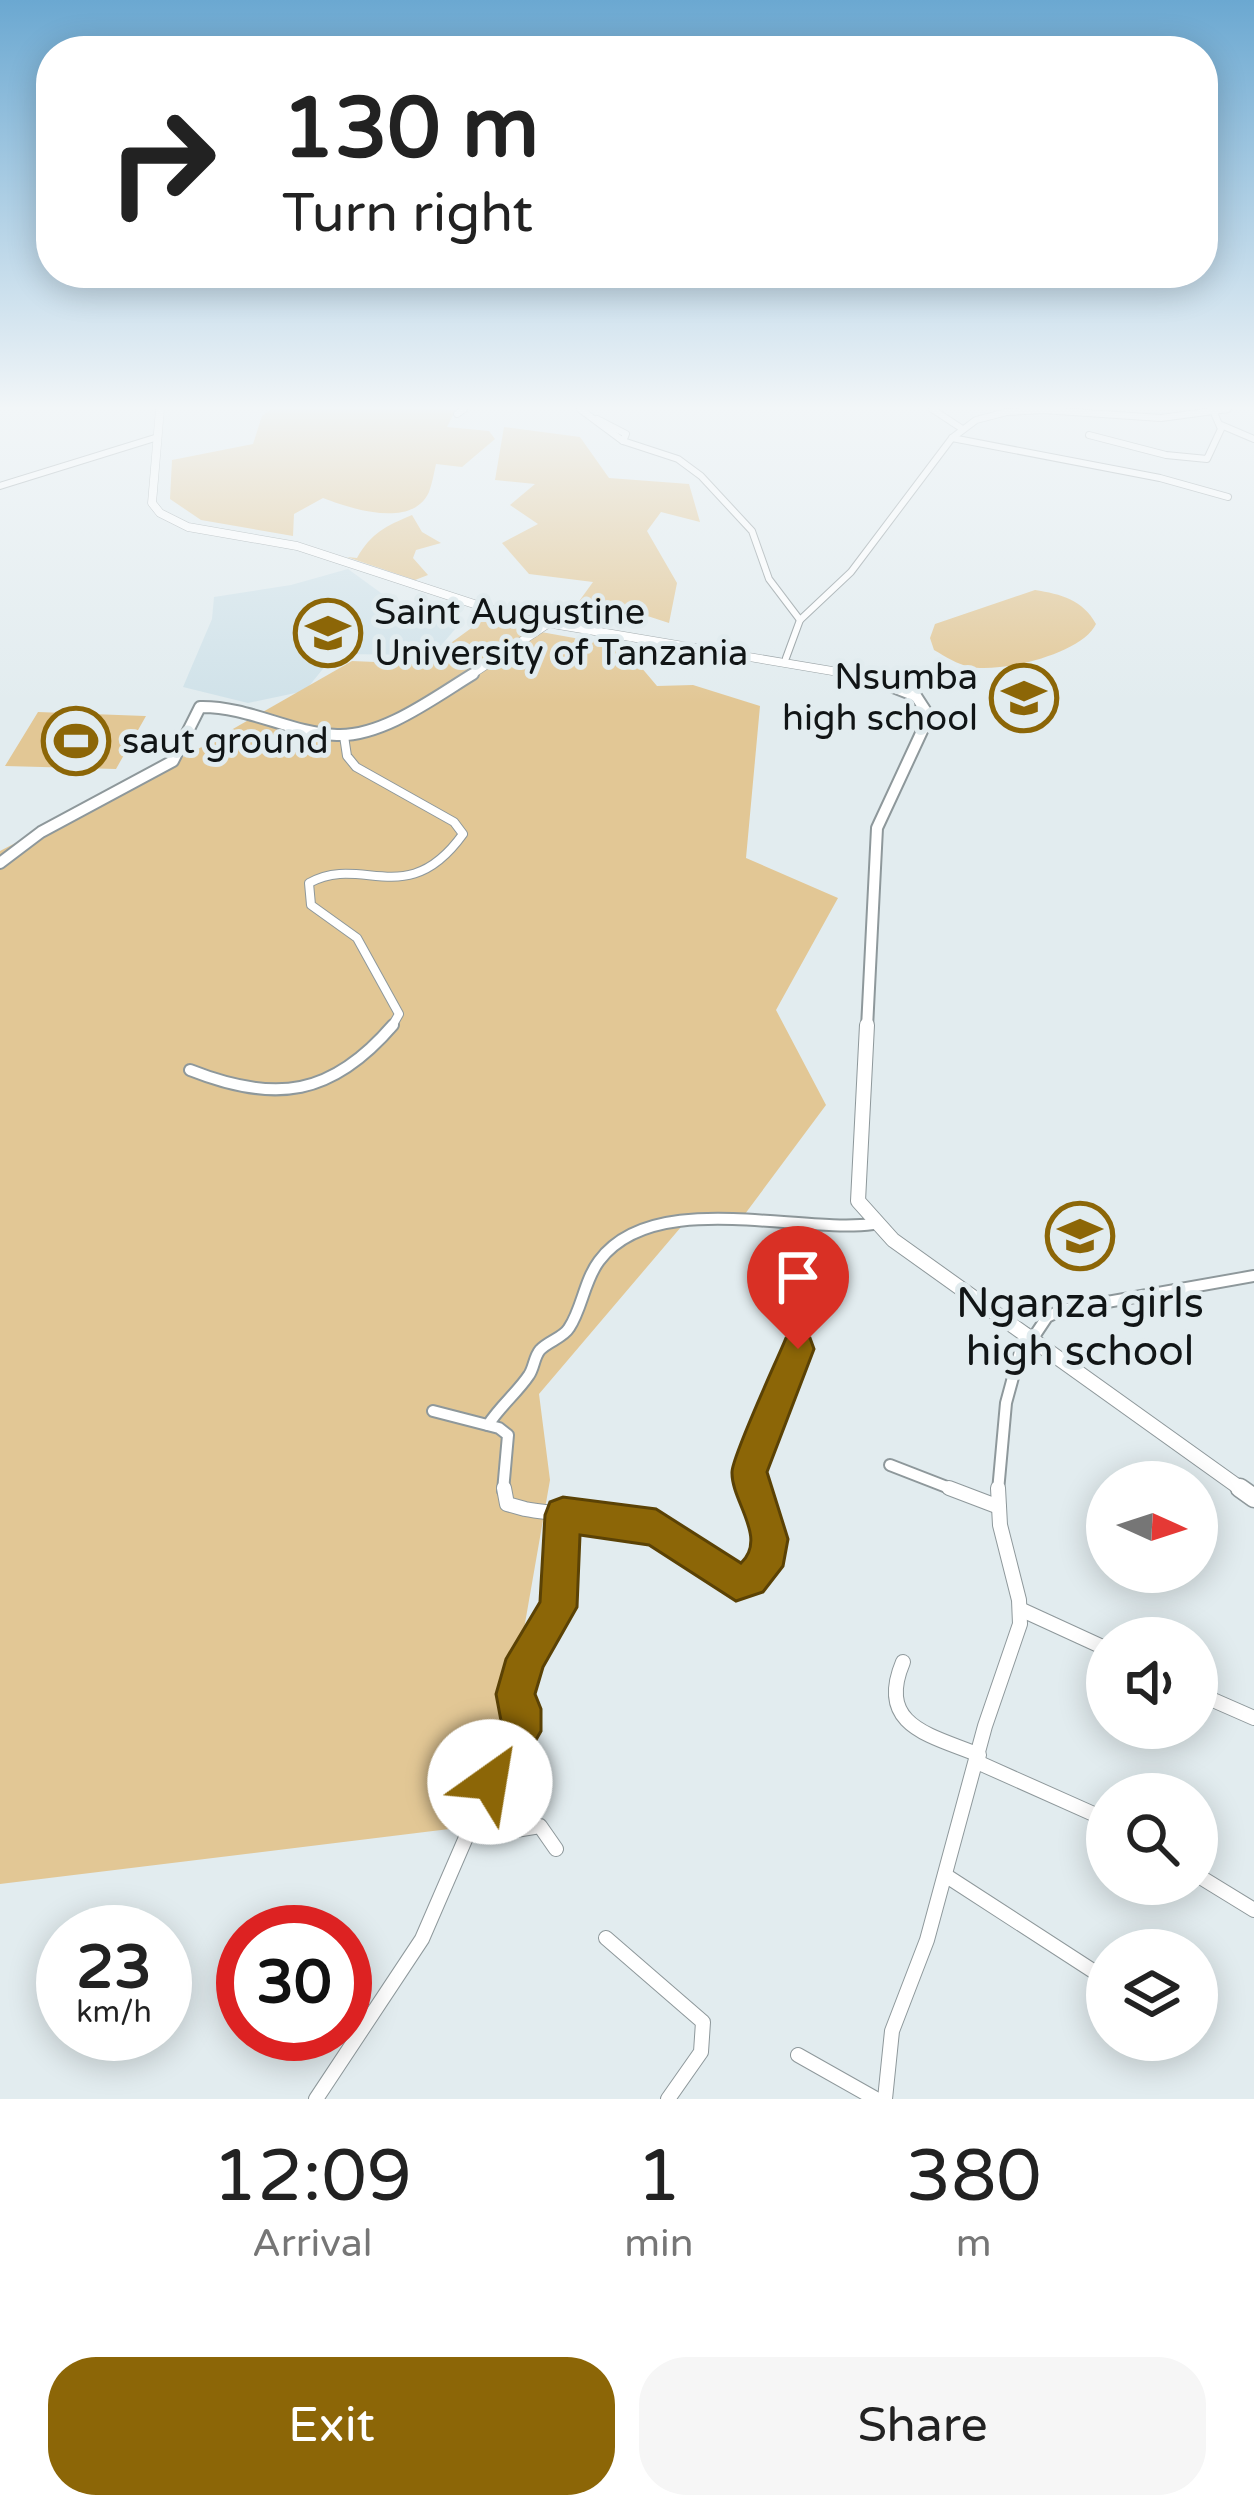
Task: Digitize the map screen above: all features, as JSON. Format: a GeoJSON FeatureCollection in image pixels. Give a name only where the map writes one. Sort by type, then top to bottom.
{"type":"FeatureCollection","features":[{"type":"Feature","properties":{"kind":"main road"},"geometry":{"type":"LineString","coordinates":[[156,507],[170,520],[213,533],[289,544],[482,609],[546,625],[786,658],[887,682],[916,696],[929,716],[877,827],[855,1185],[858,1202],[873,1224],[1254,1498]]}},
{"type":"Feature","properties":{"kind":"main road"},"geometry":{"type":"LineString","coordinates":[[0,863],[41,832],[173,761],[185,749],[200,707],[258,715],[344,736],[465,683],[546,625]]}},
{"type":"Feature","properties":{"kind":"street"},"geometry":{"type":"LineString","coordinates":[[730,507],[752,531],[770,579],[800,620]]}},
{"type":"Feature","properties":{"kind":"street"},"geometry":{"type":"LineString","coordinates":[[786,658],[800,620],[835,590],[899,507]]}},
{"type":"Feature","properties":{"kind":"street"},"geometry":{"type":"LineString","coordinates":[[190,1070],[248,1089],[325,1082],[358,1066],[397,1021],[398,1014],[376,979],[368,952],[339,922],[311,905],[307,889],[320,874],[392,881],[416,877],[463,834],[454,822],[356,767],[347,756],[344,736]]}},
{"type":"Feature","properties":{"kind":"street"},"geometry":{"type":"LineString","coordinates":[[488,1425],[529,1375],[539,1352],[569,1329],[578,1299],[599,1261],[619,1240],[670,1223],[766,1218],[836,1229],[873,1224]]}},
{"type":"Feature","properties":{"kind":"street"},"geometry":{"type":"LineString","coordinates":[[885,2099],[887,2048],[945,1875],[985,1726],[1017,1641],[1022,1610],[999,1507],[1006,1400],[1029,1335],[1049,1316],[1079,1305],[1254,1276]]}},
{"type":"Feature","properties":{"kind":"street"},"geometry":{"type":"LineString","coordinates":[[433,1411],[508,1435],[503,1494],[507,1504],[656,1527],[736,1582],[757,1574],[769,1554],[770,1539],[749,1472],[798,1349]]}},
{"type":"Feature","properties":{"kind":"street"},"geometry":{"type":"LineString","coordinates":[[890,1465],[999,1507]]}},
{"type":"Feature","properties":{"kind":"street"},"geometry":{"type":"LineString","coordinates":[[316,2099],[422,1939],[468,1829],[521,1731],[517,1683],[539,1632],[558,1607],[563,1515]]}},
{"type":"Feature","properties":{"kind":"street"},"geometry":{"type":"LineString","coordinates":[[1022,1610],[1086,1639]]}},
{"type":"Feature","properties":{"kind":"street"},"geometry":{"type":"LineString","coordinates":[[903,1662],[892,1691],[893,1704],[907,1721],[1086,1810]]}},
{"type":"Feature","properties":{"kind":"street"},"geometry":{"type":"LineString","coordinates":[[1218,1702],[1254,1718]]}},
{"type":"Feature","properties":{"kind":"street"},"geometry":{"type":"LineString","coordinates":[[468,1829],[498,1834],[540,1826],[556,1850]]}},
{"type":"Feature","properties":{"kind":"street"},"geometry":{"type":"LineString","coordinates":[[945,1875],[1086,1966]]}},
{"type":"Feature","properties":{"kind":"street"},"geometry":{"type":"LineString","coordinates":[[1218,1888],[1254,1910]]}},
{"type":"Feature","properties":{"kind":"street"},"geometry":{"type":"LineString","coordinates":[[606,1939],[703,2022],[701,2052],[668,2099]]}},
{"type":"Feature","properties":{"kind":"street"},"geometry":{"type":"LineString","coordinates":[[797,2055],[876,2099]]}},
{"type":"Feature","properties":{"kind":"shaded area"},"geometry":{"type":"Polygon","coordinates":[[[182,507],[307,507],[294,514],[293,536],[201,520],[182,507]]]}},
{"type":"Feature","properties":{"kind":"shaded area"},"geometry":{"type":"Polygon","coordinates":[[[349,507],[414,507],[396,513],[349,507]]]}},
{"type":"Feature","properties":{"kind":"shaded area"},"geometry":{"type":"Polygon","coordinates":[[[513,507],[696,507],[700,522],[661,512],[647,531],[677,583],[669,623],[629,610],[597,624],[572,611],[593,582],[529,574],[502,543],[538,524],[513,507]]]}},
{"type":"Feature","properties":{"kind":"shaded area"},"geometry":{"type":"Polygon","coordinates":[[[412,515],[422,532],[441,543],[416,550],[413,558],[428,575],[415,580],[347,557],[357,558],[380,531],[412,515]]]}},
{"type":"Feature","properties":{"kind":"shaded area","name":"Saint Augustine University of Tanzania"},"geometry":{"type":"Polygon","coordinates":[[[348,569],[381,593],[456,628],[433,655],[335,654],[305,691],[248,703],[183,687],[212,619],[214,597],[291,585],[348,569]]]}},
{"type":"Feature","properties":{"kind":"shaded area"},"geometry":{"type":"Polygon","coordinates":[[[1035,590],[1070,600],[1096,624],[1088,635],[1058,652],[1001,667],[970,667],[934,650],[930,638],[935,624],[1035,590]]]}},
{"type":"Feature","properties":{"kind":"shaded area"},"geometry":{"type":"Polygon","coordinates":[[[481,621],[624,647],[657,686],[693,685],[760,706],[746,858],[838,898],[776,1010],[826,1105],[742,1218],[681,1227],[539,1394],[550,1480],[490,1824],[0,1884],[0,851],[198,749],[352,661],[422,664],[481,621]]]}},
{"type":"Feature","properties":{"kind":"shaded area","name":"saut ground"},"geometry":{"type":"Polygon","coordinates":[[[38,712],[146,716],[116,769],[5,766],[38,712]]]}},
{"type":"Feature","properties":{"kind":"place","name":"Saint Augustine University of Tanzania"},"geometry":{"type":"Point","coordinates":[328,633]}},
{"type":"Feature","properties":{"kind":"place","name":"Nsumba high school"},"geometry":{"type":"Point","coordinates":[1024,698]}},
{"type":"Feature","properties":{"kind":"place","name":"saut ground"},"geometry":{"type":"Point","coordinates":[76,741]}},
{"type":"Feature","properties":{"kind":"place","name":"Nganza girls high school"},"geometry":{"type":"Point","coordinates":[1080,1236]}},
{"type":"Feature","properties":{"kind":"route"},"geometry":{"type":"LineString","coordinates":[[490,1782],[521,1731],[522,1709],[515,1694],[526,1659],[558,1607],[563,1515],[656,1527],[736,1582],[750,1579],[765,1566],[770,1539],[749,1472],[798,1349]]}}]}
